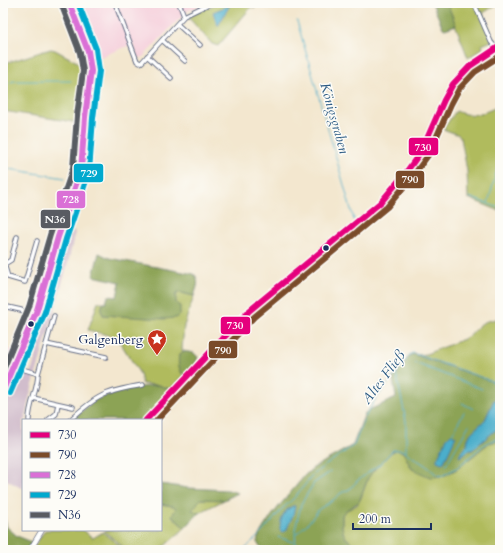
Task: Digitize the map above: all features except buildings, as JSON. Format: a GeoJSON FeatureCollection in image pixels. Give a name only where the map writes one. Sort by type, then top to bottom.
{"type":"FeatureCollection","features":[{"type":"Feature","properties":{"kind":"main road"},"geometry":{"type":"LineString","coordinates":[[3,390],[34,317],[82,164],[85,117],[91,82],[90,57],[69,3]]}},
{"type":"Feature","properties":{"kind":"main road"},"geometry":{"type":"LineString","coordinates":[[147,419],[239,322],[282,283],[374,209],[407,171],[422,150],[448,91],[456,80],[466,69],[498,47]]}},
{"type":"Feature","properties":{"kind":"main road"},"geometry":{"type":"LineString","coordinates":[[30,550],[41,531]]}},
{"type":"Feature","properties":{"kind":"street"},"geometry":{"type":"LineString","coordinates":[[115,3],[137,62],[140,63],[184,16],[211,3]]}},
{"type":"Feature","properties":{"kind":"street"},"geometry":{"type":"LineString","coordinates":[[179,3],[184,16]]}},
{"type":"Feature","properties":{"kind":"street"},"geometry":{"type":"LineString","coordinates":[[474,3],[491,42],[498,47]]}},
{"type":"Feature","properties":{"kind":"street"},"geometry":{"type":"LineString","coordinates":[[177,24],[200,45]]}},
{"type":"Feature","properties":{"kind":"street"},"geometry":{"type":"LineString","coordinates":[[162,40],[185,61]]}},
{"type":"Feature","properties":{"kind":"street"},"geometry":{"type":"LineString","coordinates":[[147,56],[171,78]]}},
{"type":"Feature","properties":{"kind":"street"},"geometry":{"type":"LineString","coordinates":[[17,237],[11,260],[4,265],[8,277],[25,282],[37,241]]}},
{"type":"Feature","properties":{"kind":"street"},"geometry":{"type":"LineString","coordinates":[[3,306],[21,310],[34,317]]}},
{"type":"Feature","properties":{"kind":"street"},"geometry":{"type":"LineString","coordinates":[[29,419],[38,374],[54,316]]}},
{"type":"Feature","properties":{"kind":"street"},"geometry":{"type":"LineString","coordinates":[[46,344],[106,357]]}},
{"type":"Feature","properties":{"kind":"street"},"geometry":{"type":"LineString","coordinates":[[13,366],[38,374]]}},
{"type":"Feature","properties":{"kind":"street"},"geometry":{"type":"LineString","coordinates":[[71,419],[90,402],[103,395],[123,388],[143,385]]}},
{"type":"Feature","properties":{"kind":"street"},"geometry":{"type":"LineString","coordinates":[[33,398],[73,407]]}},
{"type":"Feature","properties":{"kind":"street"},"geometry":{"type":"LineString","coordinates":[[49,419],[56,414],[58,404]]}},
{"type":"Feature","properties":{"kind":"shaded area"},"geometry":{"type":"Polygon","coordinates":[[[75,3],[206,3],[189,10],[142,58],[138,57],[133,44],[95,59],[95,53],[75,3]]]}},
{"type":"Feature","properties":{"kind":"shaded area"},"geometry":{"type":"Polygon","coordinates":[[[73,231],[75,232],[68,263],[28,402],[25,419],[22,419],[22,488],[3,478],[3,394],[14,370],[31,374],[43,329],[35,325],[41,307],[44,306],[49,296],[58,265],[73,231]]]}},
{"type":"Feature","properties":{"kind":"shaded area"},"geometry":{"type":"Polygon","coordinates":[[[3,348],[17,351],[3,383],[3,348]]]}},
{"type":"Feature","properties":{"kind":"green space"},"geometry":{"type":"Polygon","coordinates":[[[219,3],[260,3],[254,9],[254,4],[218,46],[212,44],[188,17],[219,3]]]}},
{"type":"Feature","properties":{"kind":"green space"},"geometry":{"type":"Polygon","coordinates":[[[432,3],[447,3],[456,25],[445,29],[443,28],[432,3]]]}},
{"type":"Feature","properties":{"kind":"green space"},"geometry":{"type":"Polygon","coordinates":[[[447,3],[500,3],[483,13],[494,40],[482,45],[483,48],[468,58],[447,3]]]}},
{"type":"Feature","properties":{"kind":"green space"},"geometry":{"type":"Polygon","coordinates":[[[51,49],[81,64],[84,69],[86,84],[80,123],[3,111],[3,63],[51,49]]]}},
{"type":"Feature","properties":{"kind":"green space"},"geometry":{"type":"Polygon","coordinates":[[[497,107],[500,108],[500,211],[468,198],[467,171],[461,138],[459,135],[443,129],[456,111],[472,115],[486,112],[497,107]]]}},
{"type":"Feature","properties":{"kind":"green space"},"geometry":{"type":"Polygon","coordinates":[[[83,122],[78,176],[35,309],[32,314],[30,312],[34,304],[50,243],[75,182],[83,122]]]}},
{"type":"Feature","properties":{"kind":"green space"},"geometry":{"type":"Polygon","coordinates":[[[99,253],[109,258],[194,274],[198,282],[194,296],[178,292],[176,294],[176,303],[180,306],[180,314],[176,318],[163,319],[103,315],[101,311],[103,303],[106,303],[108,296],[117,297],[120,282],[93,276],[99,253]]]}},
{"type":"Feature","properties":{"kind":"green space"},"geometry":{"type":"Polygon","coordinates":[[[178,292],[194,296],[184,326],[183,351],[179,356],[178,362],[183,375],[185,375],[170,389],[158,385],[142,384],[140,374],[118,339],[88,330],[98,302],[103,303],[103,315],[119,316],[176,303],[175,298],[178,292]]]}},
{"type":"Feature","properties":{"kind":"green space"},"geometry":{"type":"Polygon","coordinates":[[[500,318],[500,384],[418,355],[426,354],[464,339],[481,324],[500,318]]]}},
{"type":"Feature","properties":{"kind":"green space"},"geometry":{"type":"Polygon","coordinates":[[[183,351],[194,353],[198,357],[192,368],[183,375],[178,363],[179,356],[183,351]]]}},
{"type":"Feature","properties":{"kind":"green space"},"geometry":{"type":"Polygon","coordinates":[[[413,354],[500,384],[500,400],[498,399],[491,406],[485,420],[471,433],[467,445],[461,452],[460,457],[469,450],[472,450],[500,426],[500,440],[489,443],[457,469],[444,476],[430,477],[412,469],[403,452],[396,450],[392,452],[368,478],[359,502],[345,511],[342,515],[343,532],[346,538],[361,550],[264,550],[257,543],[258,537],[269,519],[305,475],[313,468],[353,445],[365,413],[396,398],[393,379],[410,355],[413,354]],[[295,506],[289,508],[284,513],[283,519],[286,531],[294,509],[295,506]]]}},
{"type":"Feature","properties":{"kind":"green space"},"geometry":{"type":"Polygon","coordinates":[[[158,385],[170,389],[169,392],[144,419],[72,419],[95,400],[123,389],[158,385]]]}},
{"type":"Feature","properties":{"kind":"green space"},"geometry":{"type":"Polygon","coordinates":[[[500,440],[500,550],[361,550],[346,538],[343,532],[342,515],[345,511],[357,505],[368,478],[392,452],[396,450],[403,452],[412,469],[435,477],[457,469],[489,443],[500,440]]]}},
{"type":"Feature","properties":{"kind":"green space"},"geometry":{"type":"Polygon","coordinates":[[[162,484],[188,488],[228,490],[238,493],[224,500],[201,499],[192,510],[199,513],[185,528],[172,516],[176,508],[162,504],[162,484]]]}},
{"type":"Feature","properties":{"kind":"green space"},"geometry":{"type":"Polygon","coordinates":[[[201,499],[224,500],[199,513],[191,510],[201,499]]]}},
{"type":"Feature","properties":{"kind":"green space"},"geometry":{"type":"Polygon","coordinates":[[[162,504],[177,508],[172,516],[185,528],[160,550],[127,550],[104,531],[162,531],[162,504]]]}},
{"type":"Feature","properties":{"kind":"green space"},"geometry":{"type":"Polygon","coordinates":[[[3,512],[7,527],[17,536],[32,542],[27,550],[7,550],[3,548],[3,512]]]}},
{"type":"Feature","properties":{"kind":"green space"},"geometry":{"type":"Polygon","coordinates":[[[44,531],[84,531],[93,538],[103,532],[125,550],[32,550],[44,531]]]}},
{"type":"Feature","properties":{"kind":"water"},"geometry":{"type":"Polygon","coordinates":[[[230,5],[218,26],[213,12],[230,5]]]}},
{"type":"Feature","properties":{"kind":"water"},"geometry":{"type":"Polygon","coordinates":[[[494,400],[500,400],[500,426],[472,450],[469,450],[459,457],[467,445],[471,433],[485,420],[494,400]]]}},
{"type":"Feature","properties":{"kind":"water"},"geometry":{"type":"Polygon","coordinates":[[[451,434],[456,436],[444,462],[442,463],[437,461],[447,438],[451,434]]]}},
{"type":"Feature","properties":{"kind":"water"},"geometry":{"type":"Polygon","coordinates":[[[295,506],[293,515],[286,531],[282,532],[280,530],[281,519],[287,510],[295,506]]]}},
{"type":"Feature","properties":{"kind":"waterway","name":"Königsgraben"},"geometry":{"type":"LineString","coordinates":[[297,21],[354,220]]}},
{"type":"Feature","properties":{"kind":"waterway"},"geometry":{"type":"LineString","coordinates":[[3,85],[14,81],[71,81]]}},
{"type":"Feature","properties":{"kind":"waterway"},"geometry":{"type":"LineString","coordinates":[[488,203],[500,159]]}},
{"type":"Feature","properties":{"kind":"waterway"},"geometry":{"type":"LineString","coordinates":[[3,168],[65,178]]}},
{"type":"Feature","properties":{"kind":"waterway"},"geometry":{"type":"LineString","coordinates":[[469,197],[500,208]]}},
{"type":"Feature","properties":{"kind":"waterway","name":"Altes Fließ"},"geometry":{"type":"LineString","coordinates":[[244,550],[293,499],[313,475],[354,445],[364,419],[373,403],[410,354],[413,353],[500,384]]}},
{"type":"Feature","properties":{"kind":"waterway"},"geometry":{"type":"LineString","coordinates":[[415,363],[482,389]]}},
{"type":"Feature","properties":{"kind":"waterway"},"geometry":{"type":"LineString","coordinates":[[396,372],[406,421],[406,452]]}},
{"type":"Feature","properties":{"kind":"waterway"},"geometry":{"type":"LineString","coordinates":[[462,403],[473,409]]}},
{"type":"Feature","properties":{"kind":"waterway"},"geometry":{"type":"LineString","coordinates":[[452,434],[464,412]]}},
{"type":"Feature","properties":{"kind":"waterway"},"geometry":{"type":"LineString","coordinates":[[446,465],[469,425]]}},
{"type":"Feature","properties":{"kind":"waterway"},"geometry":{"type":"LineString","coordinates":[[296,534],[309,522],[319,509],[341,493],[350,489],[357,481],[380,464],[393,450],[402,450],[428,467],[437,475],[442,476],[458,467],[486,443],[500,438]]}},
{"type":"Feature","properties":{"kind":"waterway"},"geometry":{"type":"LineString","coordinates":[[296,550],[295,530],[301,504],[314,483],[330,472]]}},
{"type":"Feature","properties":{"kind":"waterway"},"geometry":{"type":"LineString","coordinates":[[278,537],[296,543]]}},
{"type":"Feature","properties":{"kind":"transit line","name":"728"},"geometry":{"type":"LineString","coordinates":[[3,390],[37,310],[58,237],[81,170],[85,117],[91,71],[88,51],[69,3]]}},
{"type":"Feature","properties":{"kind":"transit line","name":"729"},"geometry":{"type":"LineString","coordinates":[[10,393],[45,312],[66,239],[89,172],[93,118],[99,71],[96,49],[78,3]]}},
{"type":"Feature","properties":{"kind":"transit line","name":"N36"},"geometry":{"type":"LineString","coordinates":[[3,370],[29,307],[50,235],[73,168],[77,116],[83,71],[80,53],[62,6]]}},
{"type":"Feature","properties":{"kind":"transit line","name":"730"},"geometry":{"type":"LineString","coordinates":[[147,419],[249,311],[381,202],[407,171],[422,150],[444,100],[453,84],[470,66],[500,46]]}},
{"type":"Feature","properties":{"kind":"transit line","name":"790"},"geometry":{"type":"LineString","coordinates":[[158,419],[254,317],[387,207],[429,154],[459,89],[475,72],[500,56]]}},
{"type":"Feature","properties":{"kind":"place","name":"Galgenberg"},"geometry":{"type":"Point","coordinates":[157,356]}}]}
